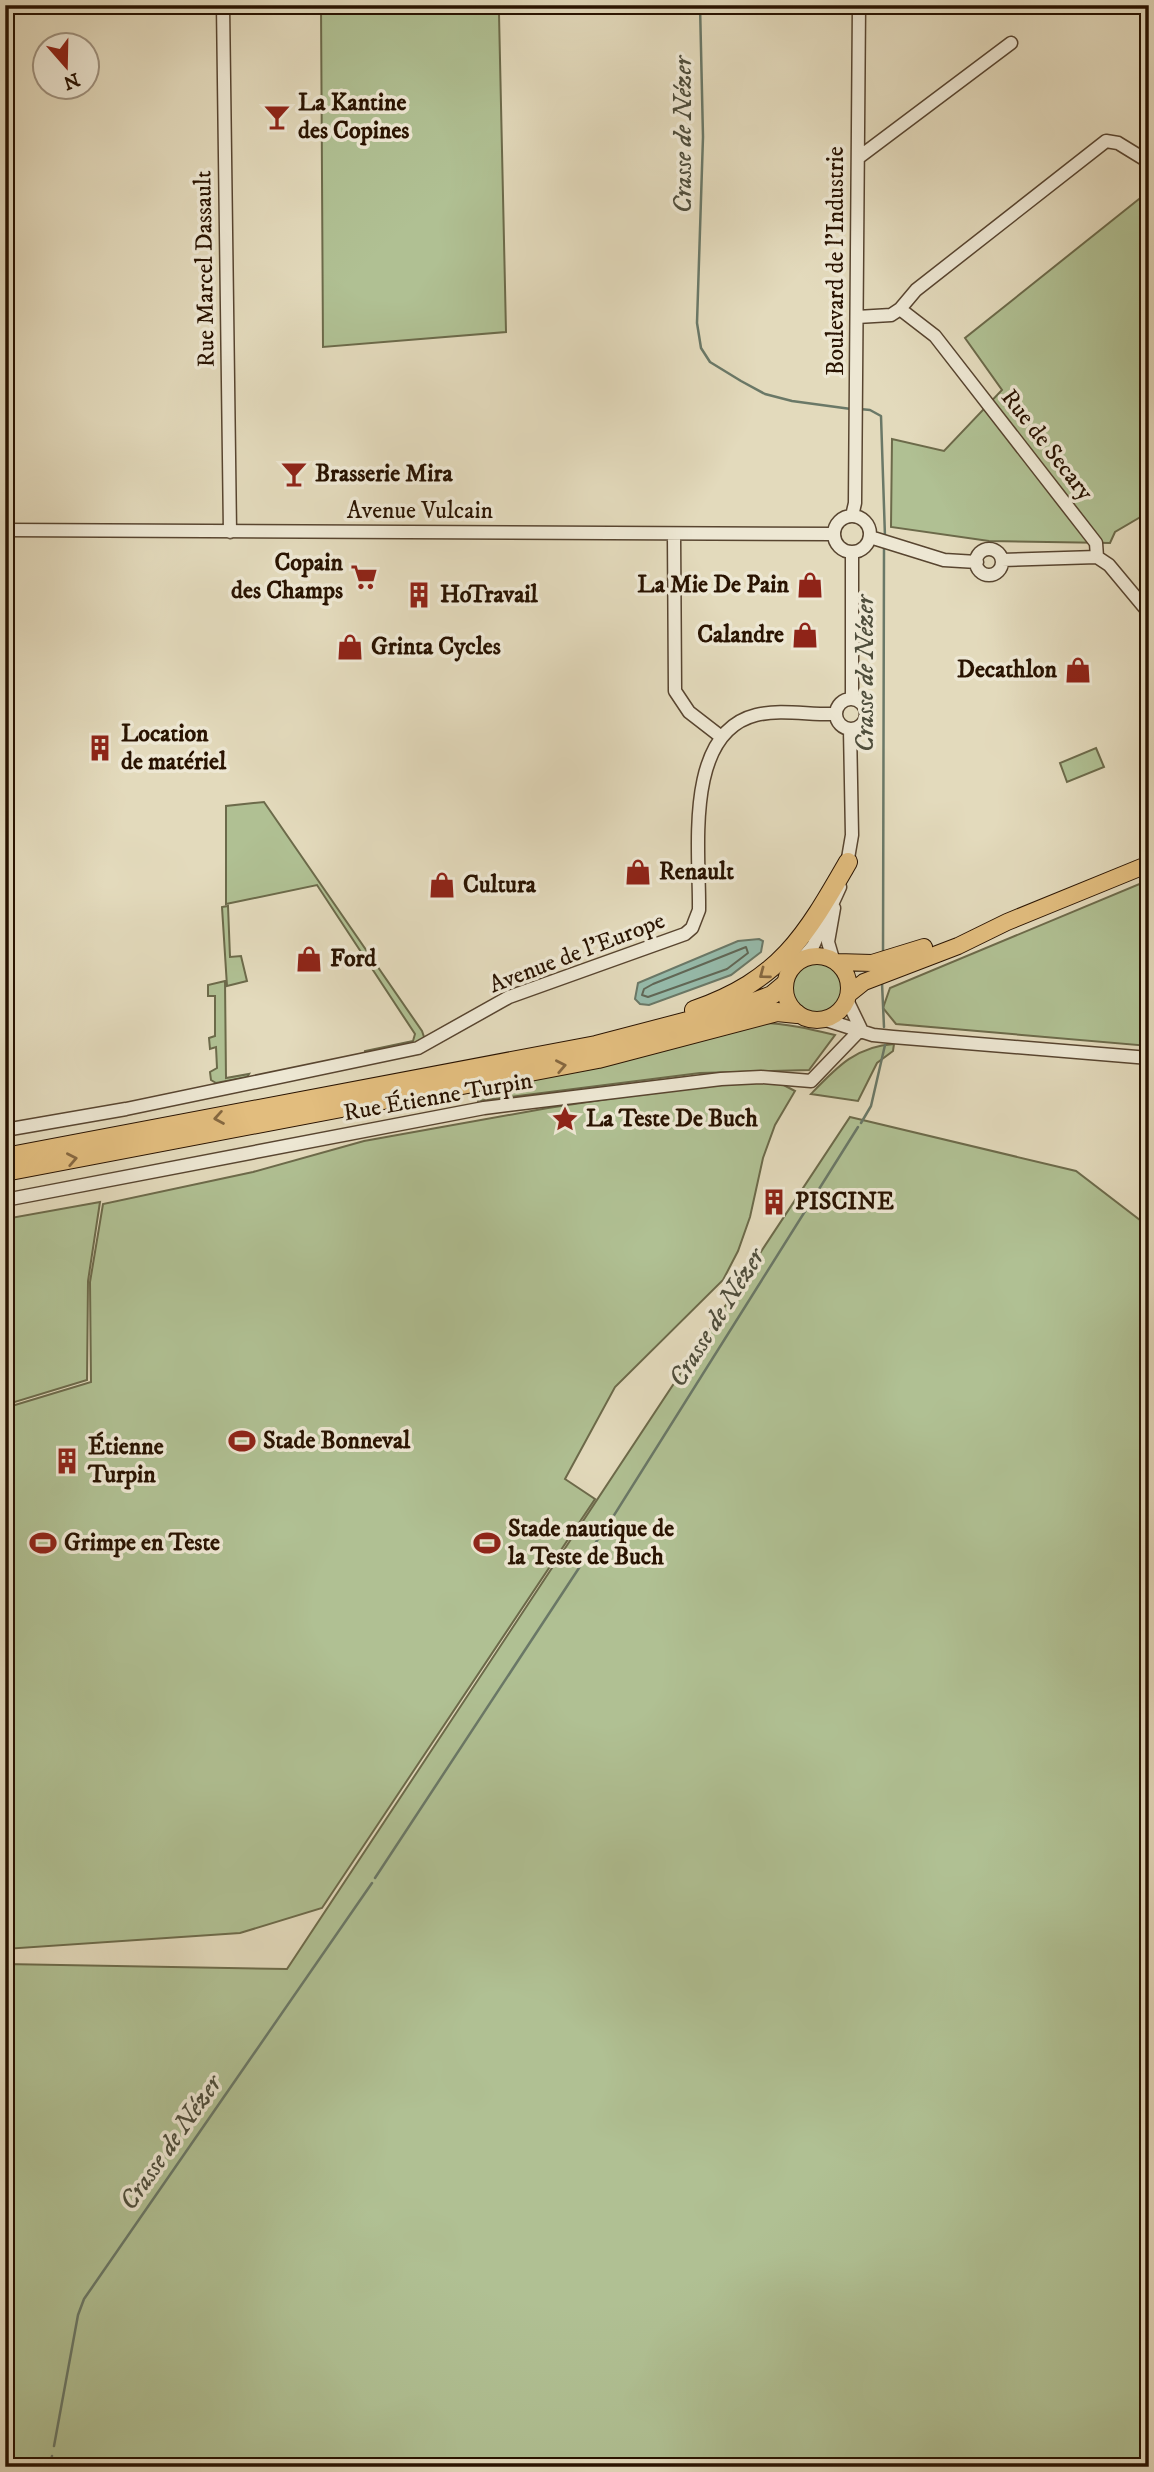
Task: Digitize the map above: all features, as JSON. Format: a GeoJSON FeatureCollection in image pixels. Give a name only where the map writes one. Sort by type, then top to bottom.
{"type":"FeatureCollection","features":[{"type":"Feature","properties":{"kind":"highway"},"geometry":{"type":"LineString","coordinates":[[471,1069],[639,1027],[711,1004],[741,990],[766,973],[798,944],[848,862]]}},
{"type":"Feature","properties":{"kind":"highway"},"geometry":{"type":"LineString","coordinates":[[5,1157],[471,1069],[683,1025],[764,998],[784,985]]}},
{"type":"Feature","properties":{"kind":"highway"},"geometry":{"type":"LineString","coordinates":[[5,1172],[598,1059],[777,1012],[797,1014]]}},
{"type":"Feature","properties":{"kind":"main road"},"geometry":{"type":"LineString","coordinates":[[1007,922],[879,962],[860,965],[819,956],[801,960],[793,966],[784,985],[789,1006],[797,1014],[814,1021],[826,1020],[839,1012],[848,997],[864,982],[958,946],[1007,922],[1149,864]]}},
{"type":"Feature","properties":{"kind":"main road"},"geometry":{"type":"LineString","coordinates":[[835,961],[848,977],[848,997]]}},
{"type":"Feature","properties":{"kind":"street","name":"Rue Marcel Dassault"},"geometry":{"type":"LineString","coordinates":[[223,5],[230,532]]}},
{"type":"Feature","properties":{"kind":"street","name":"Boulevard de l'Industrie"},"geometry":{"type":"LineString","coordinates":[[852,516],[855,503],[859,5]]}},
{"type":"Feature","properties":{"kind":"street"},"geometry":{"type":"LineString","coordinates":[[858,158],[1011,43]]}},
{"type":"Feature","properties":{"kind":"street"},"geometry":{"type":"LineString","coordinates":[[857,317],[891,315],[901,309],[916,290],[1106,141],[1118,143],[1149,162]]}},
{"type":"Feature","properties":{"kind":"street","name":"Rue de Secary"},"geometry":{"type":"LineString","coordinates":[[901,309],[943,346],[1096,543],[1097,557],[1109,565],[1149,613]]}},
{"type":"Feature","properties":{"kind":"street"},"geometry":{"type":"LineString","coordinates":[[880,541],[852,552],[842,549],[834,534],[842,519],[852,516],[868,525],[880,541],[944,560],[977,562],[982,551],[991,549],[998,553],[1002,560],[1097,557]]}},
{"type":"Feature","properties":{"kind":"street","name":"Avenue Vulcain"},"geometry":{"type":"LineString","coordinates":[[5,530],[834,534]]}},
{"type":"Feature","properties":{"kind":"street"},"geometry":{"type":"LineString","coordinates":[[674,534],[674,691],[689,712],[720,736],[742,720],[758,715],[836,714]]}},
{"type":"Feature","properties":{"kind":"street"},"geometry":{"type":"LineString","coordinates":[[852,552],[852,698]]}},
{"type":"Feature","properties":{"kind":"street"},"geometry":{"type":"LineString","coordinates":[[852,698],[865,707],[866,718],[860,726],[850,729],[838,723],[836,714],[839,704],[852,698]]}},
{"type":"Feature","properties":{"kind":"street"},"geometry":{"type":"LineString","coordinates":[[801,960],[813,946],[834,903],[848,862],[853,802],[850,729]]}},
{"type":"Feature","properties":{"kind":"street","name":"Avenue de l'Europe"},"geometry":{"type":"LineString","coordinates":[[5,1130],[126,1109],[418,1048],[509,996],[685,934],[692,928],[699,910],[700,795],[705,772],[720,736]]}},
{"type":"Feature","properties":{"kind":"street"},"geometry":{"type":"LineString","coordinates":[[834,903],[828,942],[835,961]]}},
{"type":"Feature","properties":{"kind":"street"},"geometry":{"type":"LineString","coordinates":[[848,997],[861,1029]]}},
{"type":"Feature","properties":{"kind":"street"},"geometry":{"type":"LineString","coordinates":[[826,1020],[873,1035],[1149,1058]]}},
{"type":"Feature","properties":{"kind":"street","name":"Rue Étienne Turpin"},"geometry":{"type":"LineString","coordinates":[[5,1200],[484,1108],[721,1079],[761,1077],[811,1081],[861,1029]]}},
{"type":"Feature","properties":{"kind":"shaded area"},"geometry":{"type":"Polygon","coordinates":[[[321,5],[404,5],[404,13],[499,14],[506,332],[323,347],[321,5]]]}},
{"type":"Feature","properties":{"kind":"shaded area"},"geometry":{"type":"Polygon","coordinates":[[[1149,191],[1149,512],[1115,532],[1110,543],[989,541],[891,527],[892,439],[944,451],[1002,390],[965,338],[1149,191]]]}},
{"type":"Feature","properties":{"kind":"shaded area"},"geometry":{"type":"Polygon","coordinates":[[[1096,748],[1104,767],[1067,782],[1060,763],[1096,748]]]}},
{"type":"Feature","properties":{"kind":"shaded area"},"geometry":{"type":"Polygon","coordinates":[[[264,802],[422,1031],[424,1037],[421,1042],[365,1053],[413,1041],[415,1034],[317,885],[226,904],[226,806],[264,802]]]}},
{"type":"Feature","properties":{"kind":"shaded area"},"geometry":{"type":"Polygon","coordinates":[[[1149,880],[1149,1046],[896,1024],[883,1008],[890,988],[1149,880]]]}},
{"type":"Feature","properties":{"kind":"shaded area"},"geometry":{"type":"Polygon","coordinates":[[[228,906],[230,957],[241,956],[247,981],[227,986],[222,907],[228,906]]]}},
{"type":"Feature","properties":{"kind":"shaded area"},"geometry":{"type":"Polygon","coordinates":[[[818,962],[828,964],[836,970],[842,978],[842,998],[836,1006],[828,1012],[818,1014],[808,1012],[800,1006],[794,998],[792,988],[794,978],[800,970],[808,964],[818,962]]]}},
{"type":"Feature","properties":{"kind":"shaded area"},"geometry":{"type":"Polygon","coordinates":[[[225,981],[226,1078],[249,1074],[247,1077],[216,1083],[211,1080],[210,1072],[217,1068],[216,1047],[210,1049],[209,1038],[215,1036],[215,996],[208,996],[208,985],[225,981]]]}},
{"type":"Feature","properties":{"kind":"shaded area"},"geometry":{"type":"Polygon","coordinates":[[[760,1023],[788,1025],[835,1035],[809,1070],[700,1073],[478,1101],[475,1089],[677,1047],[760,1023]]]}},
{"type":"Feature","properties":{"kind":"shaded area"},"geometry":{"type":"Polygon","coordinates":[[[894,1044],[893,1051],[877,1063],[858,1101],[811,1094],[848,1060],[869,1049],[894,1044]]]}},
{"type":"Feature","properties":{"kind":"shaded area"},"geometry":{"type":"Polygon","coordinates":[[[776,1081],[795,1091],[775,1125],[763,1158],[750,1217],[738,1251],[723,1280],[615,1387],[565,1479],[595,1499],[322,1908],[240,1933],[5,1949],[5,1408],[91,1382],[90,1282],[103,1204],[253,1172],[364,1141],[548,1108],[680,1088],[776,1081]]]}},
{"type":"Feature","properties":{"kind":"shaded area"},"geometry":{"type":"Polygon","coordinates":[[[850,1117],[1076,1171],[1149,1227],[1149,2467],[5,2467],[5,1964],[287,1969],[850,1117]]]}},
{"type":"Feature","properties":{"kind":"shaded area"},"geometry":{"type":"Polygon","coordinates":[[[100,1202],[88,1281],[87,1380],[5,1405],[5,1219],[100,1202]]]}},
{"type":"Feature","properties":{"kind":"water"},"geometry":{"type":"Polygon","coordinates":[[[738,941],[763,941],[761,952],[731,975],[649,1005],[640,1004],[635,999],[638,983],[738,941]]]}},
{"type":"Feature","properties":{"kind":"waterway","name":"Crasse de Nézer"},"geometry":{"type":"LineString","coordinates":[[700,5],[703,137],[697,323],[701,348],[710,362],[765,394],[792,401],[851,409]]}},
{"type":"Feature","properties":{"kind":"waterway","name":"Crasse de Nézer"},"geometry":{"type":"LineString","coordinates":[[860,409],[870,410],[881,416],[885,537]]}},
{"type":"Feature","properties":{"kind":"waterway","name":"Crasse de Nézer"},"geometry":{"type":"LineString","coordinates":[[883,953],[884,548]]}},
{"type":"Feature","properties":{"kind":"waterway","name":"Crasse de Nézer"},"geometry":{"type":"LineString","coordinates":[[882,983],[884,1027]]}},
{"type":"Feature","properties":{"kind":"waterway","name":"Crasse de Nézer"},"geometry":{"type":"LineString","coordinates":[[861,1123],[871,1106],[885,1045]]}},
{"type":"Feature","properties":{"kind":"waterway","name":"Crasse de Nézer"},"geometry":{"type":"LineString","coordinates":[[606,1528],[858,1127]]}},
{"type":"Feature","properties":{"kind":"waterway","name":"Crasse de Nézer"},"geometry":{"type":"LineString","coordinates":[[375,1878],[602,1533]]}},
{"type":"Feature","properties":{"kind":"waterway","name":"Crasse de Nézer"},"geometry":{"type":"LineString","coordinates":[[54,2446],[78,2315],[84,2299],[372,1883]]}},
{"type":"Feature","properties":{"kind":"waterway","name":"Crasse de Nézer"},"geometry":{"type":"LineString","coordinates":[[49,2467],[52,2456]]}},
{"type":"Feature","properties":{"kind":"railway"},"geometry":{"type":"LineString","coordinates":[[1141,5],[1149,28]]}},
{"type":"Feature","properties":{"kind":"place","name":"La Kantine des Copines"},"geometry":{"type":"Point","coordinates":[277,117]}},
{"type":"Feature","properties":{"kind":"place","name":"Brasserie Mira"},"geometry":{"type":"Point","coordinates":[294,474]}},
{"type":"Feature","properties":{"kind":"place","name":"Copain des Champs"},"geometry":{"type":"Point","coordinates":[364,577]}},
{"type":"Feature","properties":{"kind":"place","name":"La Mie De Pain"},"geometry":{"type":"Point","coordinates":[810,585]}},
{"type":"Feature","properties":{"kind":"place","name":"HoTravail"},"geometry":{"type":"Point","coordinates":[419,595]}},
{"type":"Feature","properties":{"kind":"place","name":"Calandre"},"geometry":{"type":"Point","coordinates":[805,635]}},
{"type":"Feature","properties":{"kind":"place","name":"Grinta Cycles"},"geometry":{"type":"Point","coordinates":[350,647]}},
{"type":"Feature","properties":{"kind":"place","name":"Decathlon"},"geometry":{"type":"Point","coordinates":[1078,670]}},
{"type":"Feature","properties":{"kind":"place","name":"Location de matériel"},"geometry":{"type":"Point","coordinates":[100,748]}},
{"type":"Feature","properties":{"kind":"place","name":"Renault"},"geometry":{"type":"Point","coordinates":[638,872]}},
{"type":"Feature","properties":{"kind":"place","name":"Cultura"},"geometry":{"type":"Point","coordinates":[442,885]}},
{"type":"Feature","properties":{"kind":"place","name":"Ford"},"geometry":{"type":"Point","coordinates":[309,959]}},
{"type":"Feature","properties":{"kind":"place","name":"La Teste De Buch"},"geometry":{"type":"Point","coordinates":[565,1119]}},
{"type":"Feature","properties":{"kind":"place","name":"PISCINE"},"geometry":{"type":"Point","coordinates":[774,1202]}},
{"type":"Feature","properties":{"kind":"place","name":"Stade Bonneval"},"geometry":{"type":"Point","coordinates":[242,1441]}},
{"type":"Feature","properties":{"kind":"place","name":"Étienne Turpin"},"geometry":{"type":"Point","coordinates":[67,1461]}},
{"type":"Feature","properties":{"kind":"place","name":"Grimpe en Teste"},"geometry":{"type":"Point","coordinates":[43,1543]}},
{"type":"Feature","properties":{"kind":"place","name":"Stade nautique de la Teste de Buch"},"geometry":{"type":"Point","coordinates":[487,1543]}}]}
